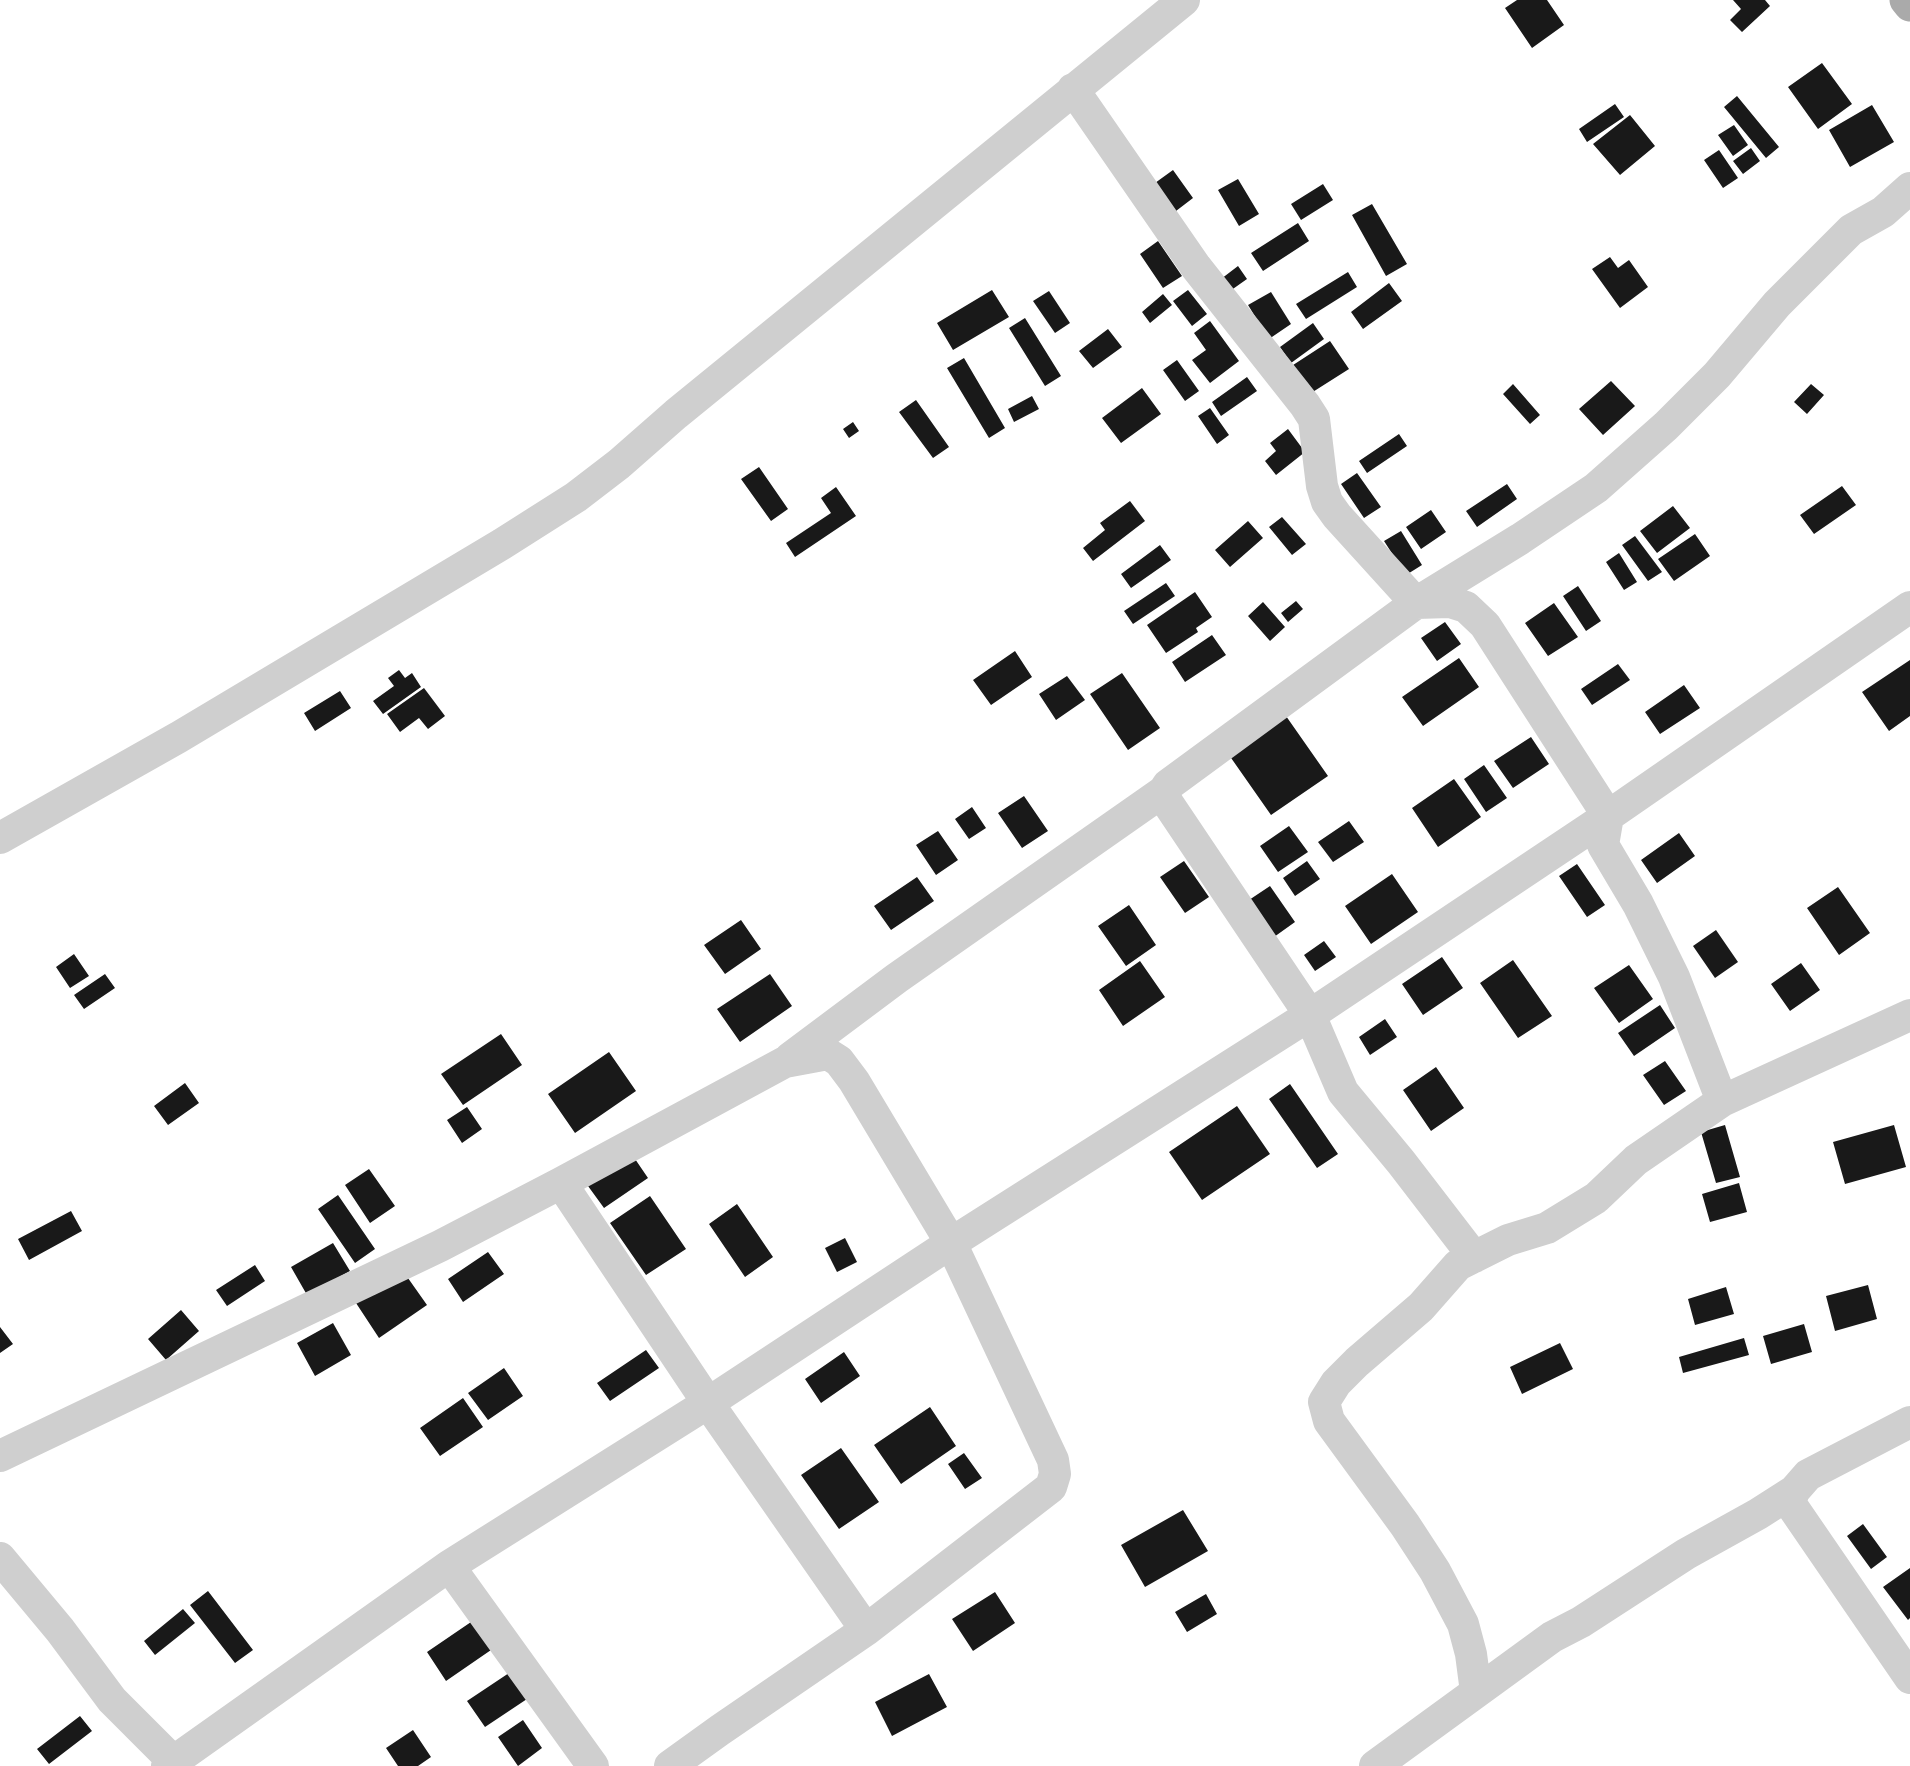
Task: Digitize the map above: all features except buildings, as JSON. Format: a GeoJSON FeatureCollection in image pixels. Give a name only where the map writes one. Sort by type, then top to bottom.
{"type":"FeatureCollection","features":[{"type":"Feature","properties":{"kind":"main road"},"geometry":{"type":"LineString","coordinates":[[1906,0],[1910,5]]}},
{"type":"Feature","properties":{"kind":"street"},"geometry":{"type":"LineString","coordinates":[[0,838],[179,737],[502,544],[576,497],[1184,0]]}},
{"type":"Feature","properties":{"kind":"street"},"geometry":{"type":"LineString","coordinates":[[1073,89],[1196,267],[1314,419],[1322,486],[1327,502],[1352,534],[1416,603],[1450,602],[1466,607],[1485,625],[1608,816],[1603,845],[1638,904],[1674,977],[1722,1101]]}},
{"type":"Feature","properties":{"kind":"street"},"geometry":{"type":"LineString","coordinates":[[0,1456],[440,1246],[785,1062],[897,978],[1164,790],[1416,603],[1520,539],[1596,488],[1666,426],[1717,375],[1777,304],[1851,230],[1883,212],[1910,188]]}},
{"type":"Feature","properties":{"kind":"street"},"geometry":{"type":"LineString","coordinates":[[0,1557],[60,1630],[112,1700],[173,1764],[449,1566],[708,1403],[951,1243],[1310,1015],[1608,816],[1910,607]]}},
{"type":"Feature","properties":{"kind":"street"},"geometry":{"type":"LineString","coordinates":[[1164,790],[1168,805],[1310,1015],[1343,1092],[1401,1162],[1474,1257]]}},
{"type":"Feature","properties":{"kind":"street"},"geometry":{"type":"LineString","coordinates":[[1476,1692],[1471,1654],[1463,1624],[1435,1571],[1405,1525],[1329,1421],[1324,1402],[1336,1383],[1356,1362],[1421,1307],[1458,1266],[1508,1240],[1546,1228],[1596,1198],[1636,1160],[1722,1101],[1910,1015]]}},
{"type":"Feature","properties":{"kind":"street"},"geometry":{"type":"LineString","coordinates":[[670,1766],[866,1630],[1051,1486],[1055,1474],[1053,1460],[951,1243],[854,1081],[839,1061],[828,1054],[785,1062]]}},
{"type":"Feature","properties":{"kind":"street"},"geometry":{"type":"LineString","coordinates":[[561,1183],[708,1403],[866,1630]]}},
{"type":"Feature","properties":{"kind":"street"},"geometry":{"type":"LineString","coordinates":[[1375,1766],[1552,1637],[1581,1622],[1686,1554],[1758,1514],[1794,1491],[1808,1475],[1910,1422]]}},
{"type":"Feature","properties":{"kind":"street"},"geometry":{"type":"LineString","coordinates":[[1794,1491],[1790,1503],[1797,1515],[1820,1543],[1910,1678]]}},
{"type":"Feature","properties":{"kind":"street"},"geometry":{"type":"LineString","coordinates":[[449,1566],[593,1766]]}}]}
